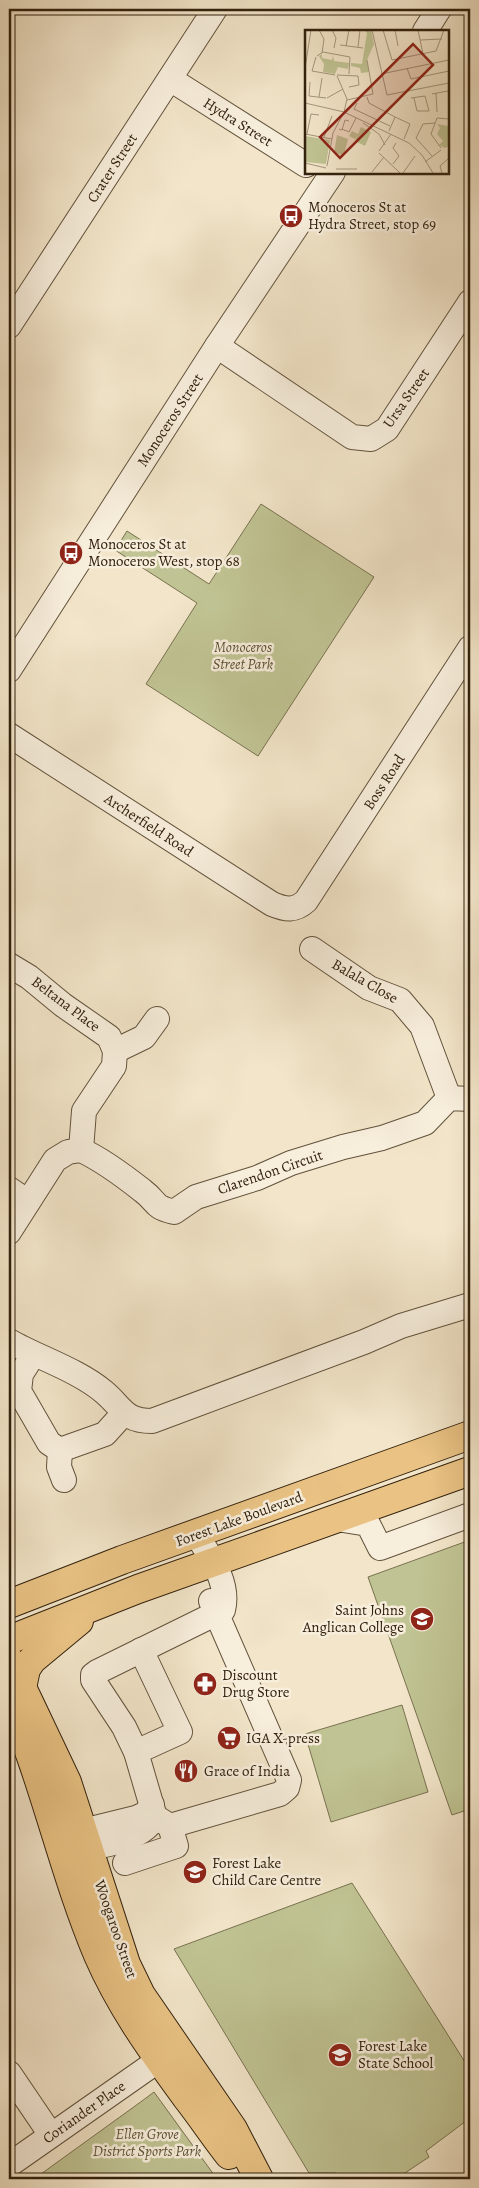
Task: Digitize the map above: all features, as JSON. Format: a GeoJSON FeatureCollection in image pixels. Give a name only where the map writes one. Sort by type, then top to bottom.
{"type":"FeatureCollection","features":[{"type":"Feature","properties":{"kind":"main road","name":"Forest Lake Boulevard"},"geometry":{"type":"LineString","coordinates":[[9,1604],[113,1563],[470,1435]]}},
{"type":"Feature","properties":{"kind":"main road"},"geometry":{"type":"LineString","coordinates":[[9,1640],[104,1602],[470,1471]]}},
{"type":"Feature","properties":{"kind":"main road"},"geometry":{"type":"LineString","coordinates":[[15,1693],[32,1660],[59,1636],[104,1602]]}},
{"type":"Feature","properties":{"kind":"main road","name":"Woogaroo Street"},"geometry":{"type":"LineString","coordinates":[[9,1660],[15,1693],[17,1726],[98,1956],[131,2018],[168,2054],[233,2129],[258,2179]]}},
{"type":"Feature","properties":{"kind":"main road","name":"Woogaroo Street"},"geometry":{"type":"LineString","coordinates":[[15,1693],[54,1752],[86,1840],[126,1964],[168,2054],[249,2179]]}},
{"type":"Feature","properties":{"kind":"street","name":"Crater Street"},"geometry":{"type":"LineString","coordinates":[[9,326],[215,9]]}},
{"type":"Feature","properties":{"kind":"street"},"geometry":{"type":"LineString","coordinates":[[426,30],[439,9]]}},
{"type":"Feature","properties":{"kind":"street","name":"Hydra Street"},"geometry":{"type":"LineString","coordinates":[[170,79],[305,164]]}},
{"type":"Feature","properties":{"kind":"street","name":"Monoceros Street"},"geometry":{"type":"LineString","coordinates":[[9,670],[326,175]]}},
{"type":"Feature","properties":{"kind":"street","name":"Ursa Street"},"geometry":{"type":"LineString","coordinates":[[217,346],[352,437],[370,439],[387,429],[470,302]]}},
{"type":"Feature","properties":{"kind":"street","name":"Boss Road"},"geometry":{"type":"LineString","coordinates":[[291,910],[299,907],[306,901],[470,648]]}},
{"type":"Feature","properties":{"kind":"street","name":"Archerfield Road"},"geometry":{"type":"LineString","coordinates":[[9,736],[272,904],[291,910]]}},
{"type":"Feature","properties":{"kind":"street","name":"Balala Close"},"geometry":{"type":"LineString","coordinates":[[312,949],[369,988],[400,1000],[422,1026],[460,1099]]}},
{"type":"Feature","properties":{"kind":"street","name":"Beltana Place"},"geometry":{"type":"LineString","coordinates":[[9,965],[29,976],[63,1005],[109,1036],[115,1051]]}},
{"type":"Feature","properties":{"kind":"street"},"geometry":{"type":"LineString","coordinates":[[9,1232],[18,1196],[55,1160],[68,1152],[81,1150],[84,1111],[114,1066],[115,1051],[144,1038],[157,1019]]}},
{"type":"Feature","properties":{"kind":"street","name":"Clarendon Circuit"},"geometry":{"type":"LineString","coordinates":[[81,1150],[96,1157],[146,1193],[158,1208],[174,1212],[196,1197],[257,1178],[291,1163],[343,1147],[382,1138],[425,1123],[460,1099]]}},
{"type":"Feature","properties":{"kind":"street"},"geometry":{"type":"LineString","coordinates":[[9,1341],[33,1355],[65,1368],[104,1392],[124,1414],[137,1421],[152,1421],[364,1342],[401,1326],[470,1305]]}},
{"type":"Feature","properties":{"kind":"street"},"geometry":{"type":"LineString","coordinates":[[33,1355],[21,1374],[20,1391],[50,1443],[60,1450]]}},
{"type":"Feature","properties":{"kind":"street"},"geometry":{"type":"LineString","coordinates":[[60,1450],[105,1434],[124,1414]]}},
{"type":"Feature","properties":{"kind":"street"},"geometry":{"type":"LineString","coordinates":[[60,1450],[59,1467],[64,1480]]}},
{"type":"Feature","properties":{"kind":"street"},"geometry":{"type":"LineString","coordinates":[[337,1519],[368,1524],[380,1548],[470,1516]]}},
{"type":"Feature","properties":{"kind":"street"},"geometry":{"type":"LineString","coordinates":[[60,1848],[86,1840],[145,1814],[159,1816],[280,1794],[287,1788],[289,1780],[215,1615],[206,1565],[196,1534]]}},
{"type":"Feature","properties":{"kind":"street"},"geometry":{"type":"LineString","coordinates":[[125,1863],[176,1846],[159,1816],[136,1752],[124,1727],[93,1680],[93,1675],[215,1615]]}},
{"type":"Feature","properties":{"kind":"street"},"geometry":{"type":"LineString","coordinates":[[136,1752],[180,1732],[141,1650]]}},
{"type":"Feature","properties":{"kind":"street","name":"Coriander Place"},"geometry":{"type":"LineString","coordinates":[[9,2165],[168,2054]]}},
{"type":"Feature","properties":{"kind":"street"},"geometry":{"type":"LineString","coordinates":[[9,2073],[51,2135]]}},
{"type":"Feature","properties":{"kind":"green space","name":"Monoceros Street Park"},"geometry":{"type":"Polygon","coordinates":[[[261,504],[374,577],[258,756],[146,684],[197,603],[115,550],[127,531],[209,584],[261,504]]]}},
{"type":"Feature","properties":{"kind":"green space"},"geometry":{"type":"Polygon","coordinates":[[[470,1540],[470,1809],[452,1815],[368,1577],[470,1540]]]}},
{"type":"Feature","properties":{"kind":"green space"},"geometry":{"type":"Polygon","coordinates":[[[402,1705],[428,1792],[331,1822],[305,1734],[402,1705]]]}},
{"type":"Feature","properties":{"kind":"green space","name":"Forest Lake State School"},"geometry":{"type":"Polygon","coordinates":[[[352,1883],[470,2070],[470,2118],[426,2151],[429,2157],[396,2179],[340,2179],[336,2173],[309,2173],[174,1949],[352,1883]]]}},
{"type":"Feature","properties":{"kind":"green space","name":"Ellen Grove District Sports Park"},"geometry":{"type":"Polygon","coordinates":[[[154,2092],[217,2179],[34,2179],[142,2101],[154,2092]]]}},
{"type":"Feature","properties":{"kind":"place","name":"Monoceros St at Hydra Street, stop 69"},"geometry":{"type":"Point","coordinates":[291,216]}},
{"type":"Feature","properties":{"kind":"place","name":"Monoceros St at Monoceros West, stop 68"},"geometry":{"type":"Point","coordinates":[71,553]}},
{"type":"Feature","properties":{"kind":"place","name":"Saint Johns Anglican College"},"geometry":{"type":"Point","coordinates":[422,1619]}},
{"type":"Feature","properties":{"kind":"place","name":"Discount Drug Store"},"geometry":{"type":"Point","coordinates":[205,1684]}},
{"type":"Feature","properties":{"kind":"place","name":"IGA X-press"},"geometry":{"type":"Point","coordinates":[229,1738]}},
{"type":"Feature","properties":{"kind":"place","name":"Grace of India"},"geometry":{"type":"Point","coordinates":[186,1771]}},
{"type":"Feature","properties":{"kind":"place","name":"Forest Lake Child Care Centre"},"geometry":{"type":"Point","coordinates":[195,1872]}},
{"type":"Feature","properties":{"kind":"place","name":"Forest Lake State School"},"geometry":{"type":"Point","coordinates":[340,2055]}}]}
